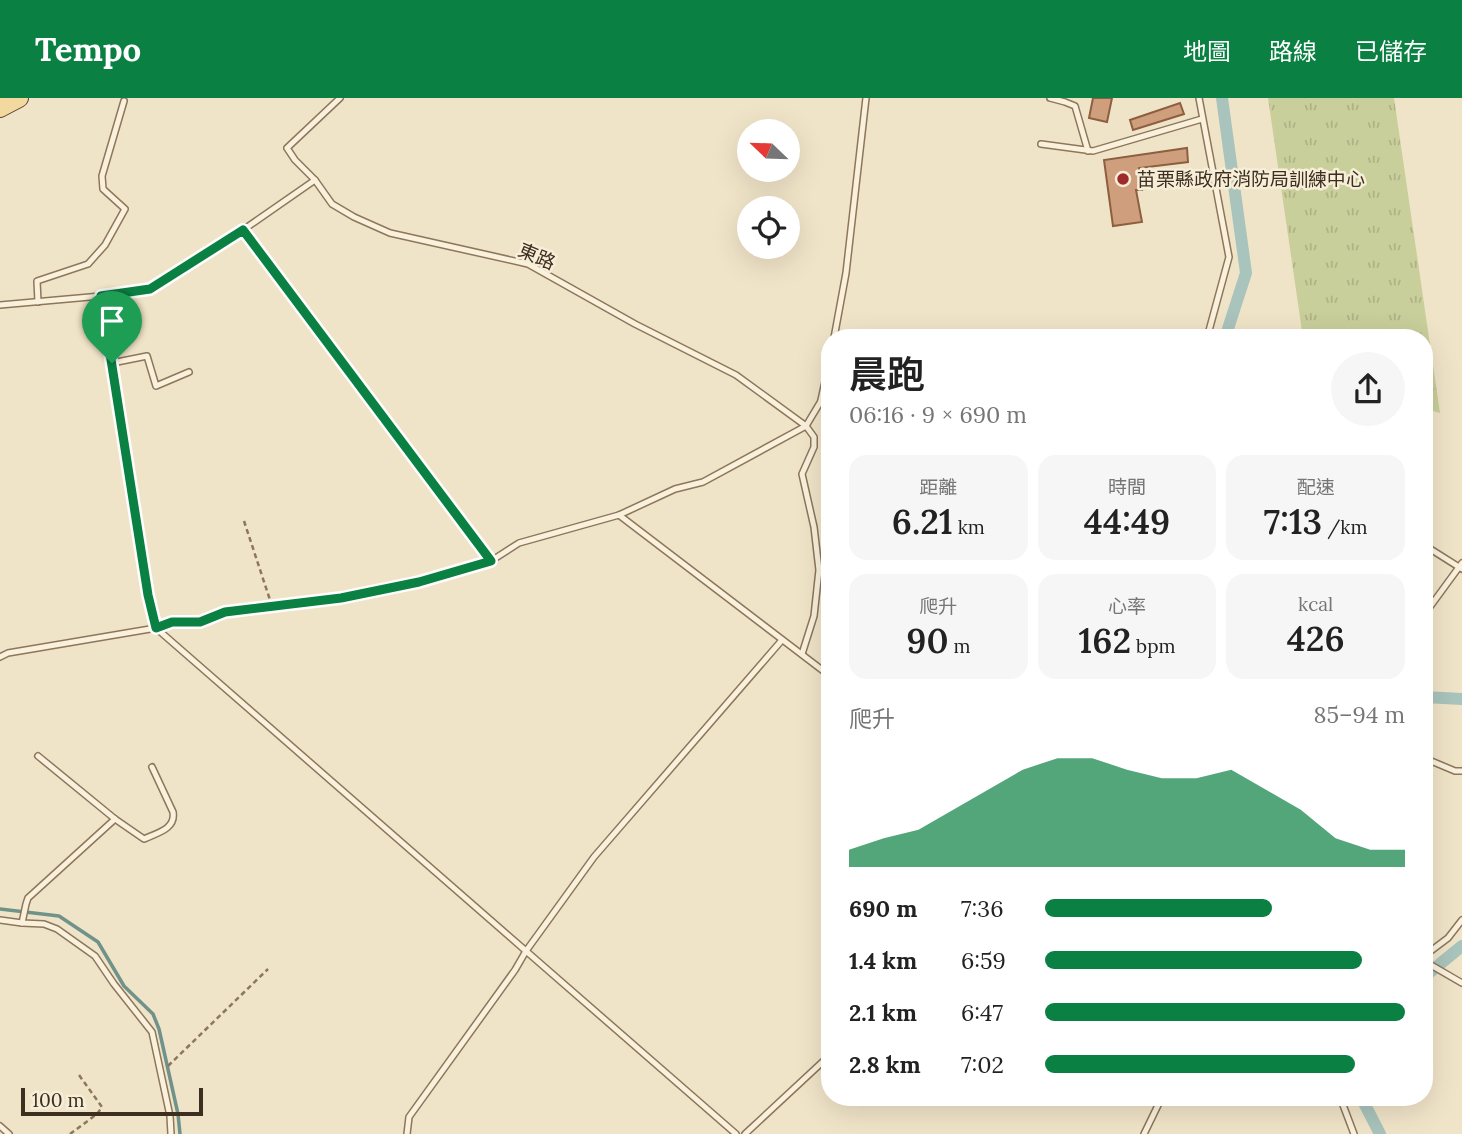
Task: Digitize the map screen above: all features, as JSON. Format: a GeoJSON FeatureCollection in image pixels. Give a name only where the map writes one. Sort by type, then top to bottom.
{"type":"FeatureCollection","features":[{"type":"Feature","properties":{"kind":"main road"},"geometry":{"type":"LineString","coordinates":[[0,108],[19,98]]}},
{"type":"Feature","properties":{"kind":"lane","name":"東路"},"geometry":{"type":"LineString","coordinates":[[340,98],[287,148],[332,204],[390,233],[528,264],[635,324],[736,375],[806,426]]}},
{"type":"Feature","properties":{"kind":"lane"},"geometry":{"type":"LineString","coordinates":[[836,329],[846,273],[866,98]]}},
{"type":"Feature","properties":{"kind":"lane"},"geometry":{"type":"LineString","coordinates":[[1050,98],[1075,106],[1088,151]]}},
{"type":"Feature","properties":{"kind":"lane"},"geometry":{"type":"LineString","coordinates":[[1199,98],[1229,257],[1209,329]]}},
{"type":"Feature","properties":{"kind":"lane"},"geometry":{"type":"LineString","coordinates":[[38,302],[37,281],[88,264],[105,244],[125,209],[103,189],[102,176],[124,101]]}},
{"type":"Feature","properties":{"kind":"lane"},"geometry":{"type":"LineString","coordinates":[[1041,144],[1093,152],[1202,119]]}},
{"type":"Feature","properties":{"kind":"lane"},"geometry":{"type":"LineString","coordinates":[[0,305],[150,289],[315,180]]}},
{"type":"Feature","properties":{"kind":"lane"},"geometry":{"type":"LineString","coordinates":[[243,230],[491,561]]}},
{"type":"Feature","properties":{"kind":"lane"},"geometry":{"type":"LineString","coordinates":[[101,296],[148,595],[156,628],[736,1134]]}},
{"type":"Feature","properties":{"kind":"lane"},"geometry":{"type":"LineString","coordinates":[[112,363],[146,356],[156,386],[189,372]]}},
{"type":"Feature","properties":{"kind":"lane"},"geometry":{"type":"LineString","coordinates":[[0,657],[8,653],[156,628],[172,622],[200,622],[225,612],[341,598],[419,582],[491,561],[519,543],[619,515],[675,489],[703,482],[806,426],[821,401]]}},
{"type":"Feature","properties":{"kind":"lane"},"geometry":{"type":"LineString","coordinates":[[802,654],[814,616],[819,570],[814,527],[802,474],[814,447],[814,437],[806,426]]}},
{"type":"Feature","properties":{"kind":"lane"},"geometry":{"type":"LineString","coordinates":[[619,515],[821,669]]}},
{"type":"Feature","properties":{"kind":"lane"},"geometry":{"type":"LineString","coordinates":[[1433,550],[1461,567],[1433,603]]}},
{"type":"Feature","properties":{"kind":"lane"},"geometry":{"type":"LineString","coordinates":[[407,1134],[409,1117],[594,857],[782,640]]}},
{"type":"Feature","properties":{"kind":"lane"},"geometry":{"type":"LineString","coordinates":[[38,756],[115,819],[144,839],[171,826],[174,819],[152,767]]}},
{"type":"Feature","properties":{"kind":"lane"},"geometry":{"type":"LineString","coordinates":[[1433,762],[1455,771],[1462,771]]}},
{"type":"Feature","properties":{"kind":"lane"},"geometry":{"type":"LineString","coordinates":[[23,920],[28,898],[115,819]]}},
{"type":"Feature","properties":{"kind":"lane"},"geometry":{"type":"LineString","coordinates":[[0,920],[44,924],[57,929],[95,956],[152,1032],[170,1116],[171,1134]]}},
{"type":"Feature","properties":{"kind":"lane"},"geometry":{"type":"LineString","coordinates":[[1433,950],[1462,920]]}},
{"type":"Feature","properties":{"kind":"lane"},"geometry":{"type":"LineString","coordinates":[[1433,964],[1462,983]]}},
{"type":"Feature","properties":{"kind":"lane"},"geometry":{"type":"LineString","coordinates":[[745,1134],[821,1063]]}},
{"type":"Feature","properties":{"kind":"lane"},"geometry":{"type":"LineString","coordinates":[[1144,1134],[1158,1106]]}},
{"type":"Feature","properties":{"kind":"lane"},"geometry":{"type":"LineString","coordinates":[[1343,1106],[1354,1134]]}},
{"type":"Feature","properties":{"kind":"lane"},"geometry":{"type":"LineString","coordinates":[[0,1126],[9,1134]]}},
{"type":"Feature","properties":{"kind":"path"},"geometry":{"type":"LineString","coordinates":[[244,521],[272,606]]}},
{"type":"Feature","properties":{"kind":"path"},"geometry":{"type":"LineString","coordinates":[[172,1062],[268,970]]}},
{"type":"Feature","properties":{"kind":"path"},"geometry":{"type":"LineString","coordinates":[[71,1134],[102,1107],[79,1075]]}},
{"type":"Feature","properties":{"kind":"green space"},"geometry":{"type":"Polygon","coordinates":[[[1268,98],[1394,98],[1428,329],[1302,329],[1268,98]]]}},
{"type":"Feature","properties":{"kind":"green space"},"geometry":{"type":"Polygon","coordinates":[[[1433,365],[1440,413],[1433,411],[1433,365]]]}},
{"type":"Feature","properties":{"kind":"building"},"geometry":{"type":"Polygon","coordinates":[[[1093,98],[1112,98],[1107,122],[1089,118],[1093,98]]]}},
{"type":"Feature","properties":{"kind":"building"},"geometry":{"type":"Polygon","coordinates":[[[1180,103],[1184,114],[1133,130],[1130,120],[1180,103]]]}},
{"type":"Feature","properties":{"kind":"building","name":"苗栗縣政府消防局訓練中心"},"geometry":{"type":"Polygon","coordinates":[[[1187,148],[1188,162],[1139,168],[1142,190],[1136,190],[1142,222],[1113,226],[1104,160],[1187,148]]]}},
{"type":"Feature","properties":{"kind":"waterway"},"geometry":{"type":"LineString","coordinates":[[1222,98],[1246,273],[1228,329]]}},
{"type":"Feature","properties":{"kind":"waterway"},"geometry":{"type":"LineString","coordinates":[[1433,697],[1462,699]]}},
{"type":"Feature","properties":{"kind":"waterway"},"geometry":{"type":"LineString","coordinates":[[0,909],[59,916],[98,942],[124,986],[153,1014],[159,1029],[180,1134]]}},
{"type":"Feature","properties":{"kind":"waterway"},"geometry":{"type":"LineString","coordinates":[[1433,970],[1462,946]]}},
{"type":"Feature","properties":{"kind":"waterway"},"geometry":{"type":"LineString","coordinates":[[1366,1106],[1380,1134]]}},
{"type":"Feature","properties":{"kind":"place","name":"苗栗縣政府消防局訓練中心"},"geometry":{"type":"Point","coordinates":[1123,179]}},
{"type":"Feature","properties":{"kind":"route"},"geometry":{"type":"LineString","coordinates":[[243,230],[491,561],[419,582],[341,598],[225,612],[200,622],[172,622],[156,628],[148,595],[112,363],[101,296],[150,289],[243,230]]}}]}
